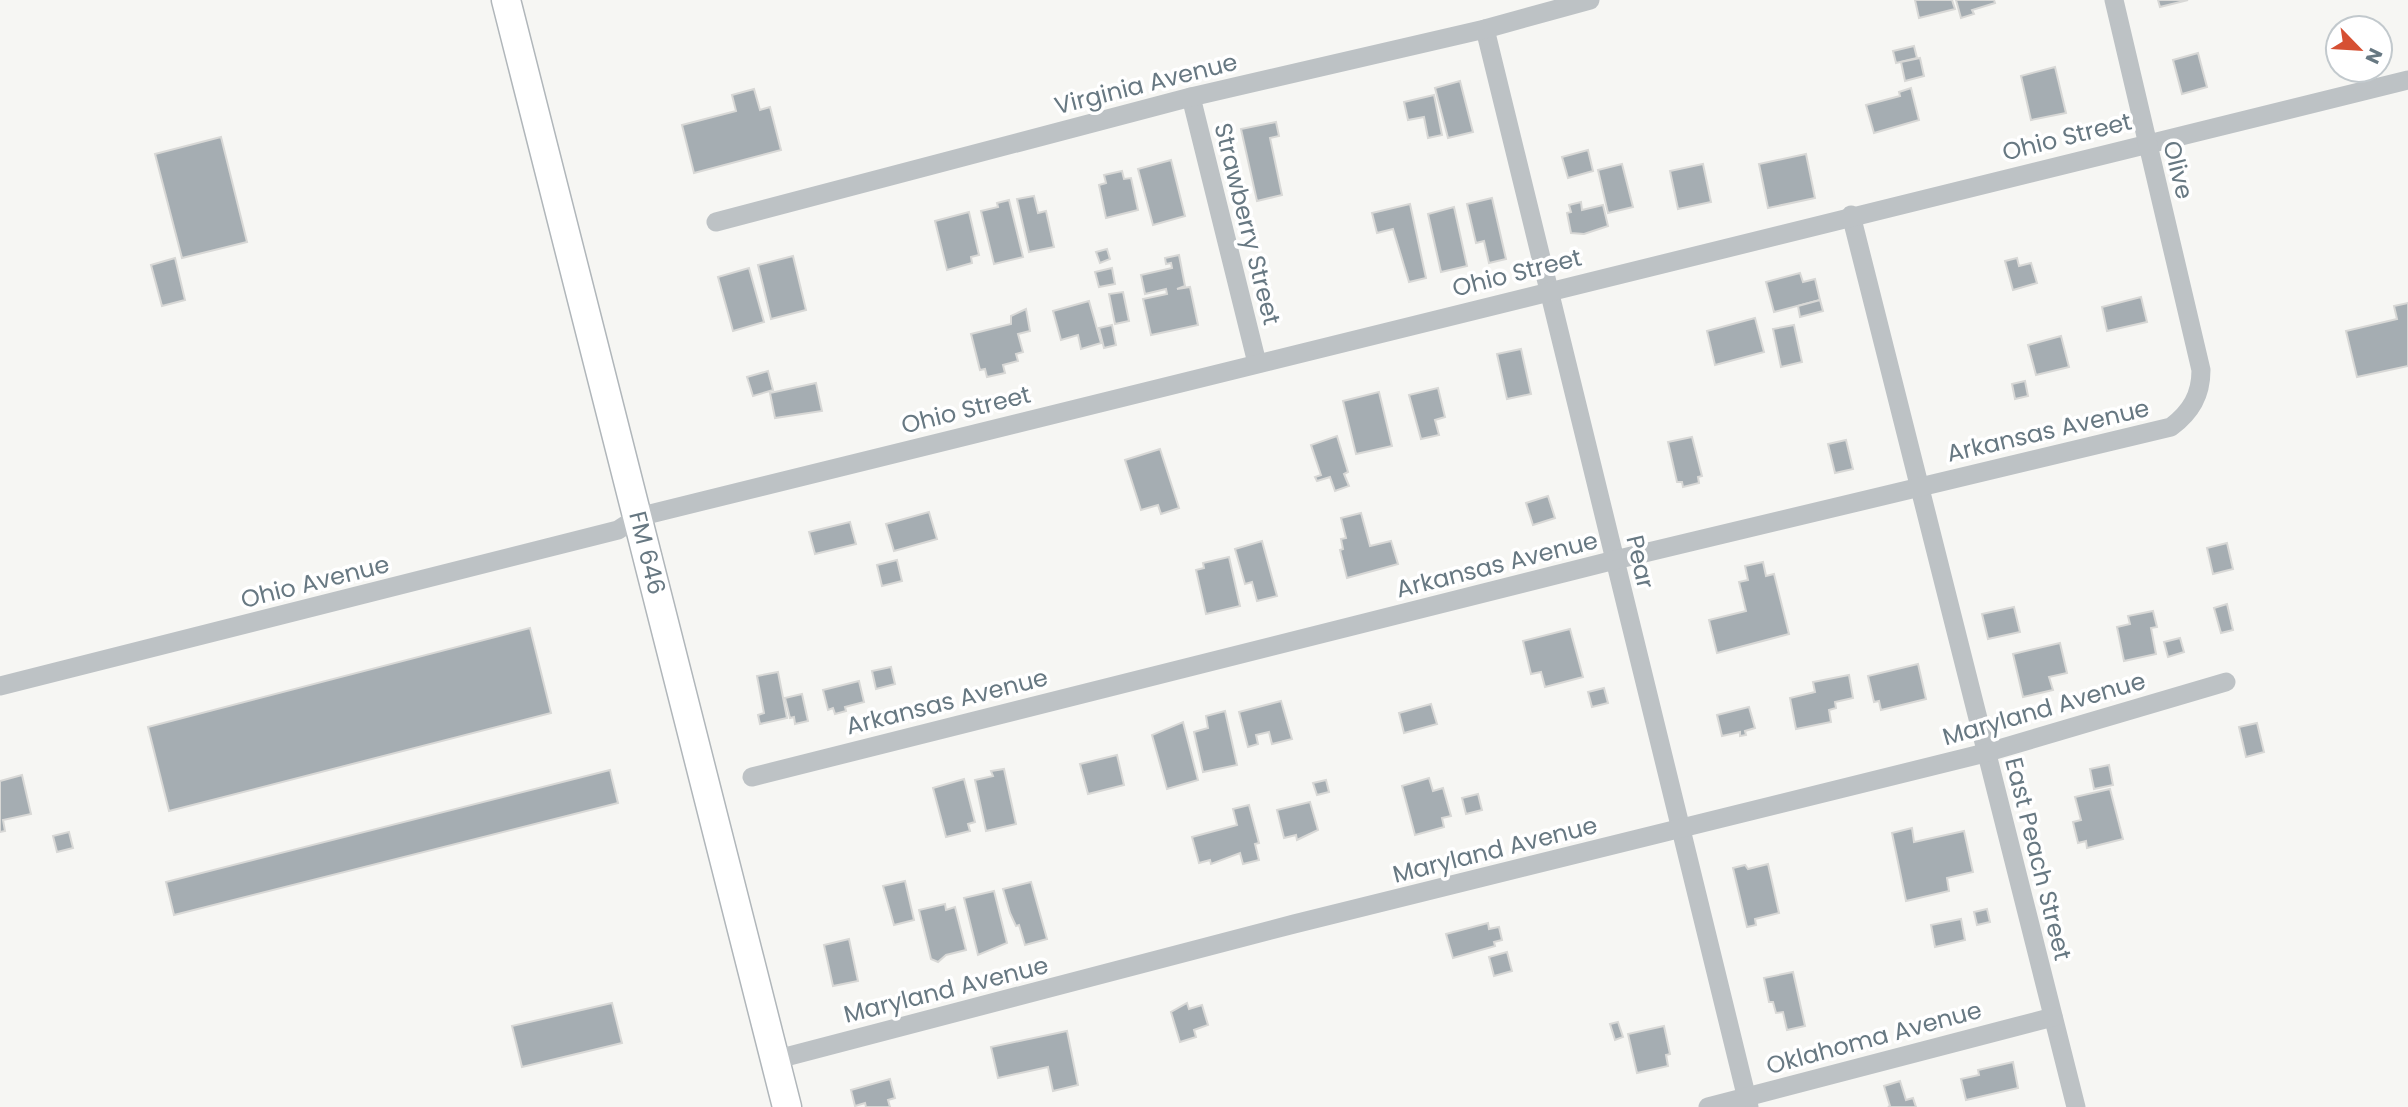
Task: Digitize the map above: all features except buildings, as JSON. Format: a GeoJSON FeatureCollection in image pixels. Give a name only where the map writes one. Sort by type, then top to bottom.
{"type":"FeatureCollection","features":[{"type":"Feature","properties":{"kind":"main road","name":"FM 646"},"geometry":{"type":"LineString","coordinates":[[506,0],[787,1107]]}},
{"type":"Feature","properties":{"kind":"street","name":"Virginia Avenue"},"geometry":{"type":"LineString","coordinates":[[716,222],[1191,97],[1485,29],[1590,0]]}},
{"type":"Feature","properties":{"kind":"street","name":"Olive"},"geometry":{"type":"LineString","coordinates":[[2114,0],[2146,144],[2199,352]]}},
{"type":"Feature","properties":{"kind":"street","name":"Pear"},"geometry":{"type":"LineString","coordinates":[[1485,29],[1748,1102]]}},
{"type":"Feature","properties":{"kind":"street","name":"Ohio Street"},"geometry":{"type":"LineString","coordinates":[[638,517],[1851,215],[2408,80]]}},
{"type":"Feature","properties":{"kind":"street","name":"Strawberry Street"},"geometry":{"type":"LineString","coordinates":[[1191,97],[1256,363]]}},
{"type":"Feature","properties":{"kind":"street","name":"East Peach Street"},"geometry":{"type":"LineString","coordinates":[[1851,215],[2076,1107]]}},
{"type":"Feature","properties":{"kind":"street","name":"Arkansas Avenue"},"geometry":{"type":"LineString","coordinates":[[752,776],[1615,561],[2171,427],[2182,419],[2197,397],[2201,383],[2199,352]]}},
{"type":"Feature","properties":{"kind":"street","name":"Ohio Avenue"},"geometry":{"type":"LineString","coordinates":[[0,686],[618,530],[638,517]]}},
{"type":"Feature","properties":{"kind":"street","name":"Maryland Avenue"},"geometry":{"type":"LineString","coordinates":[[774,1059],[1294,924],[1985,753],[2227,682]]}},
{"type":"Feature","properties":{"kind":"street","name":"Oklahoma Avenue"},"geometry":{"type":"LineString","coordinates":[[1708,1107],[1748,1102],[2053,1017]]}}]}
